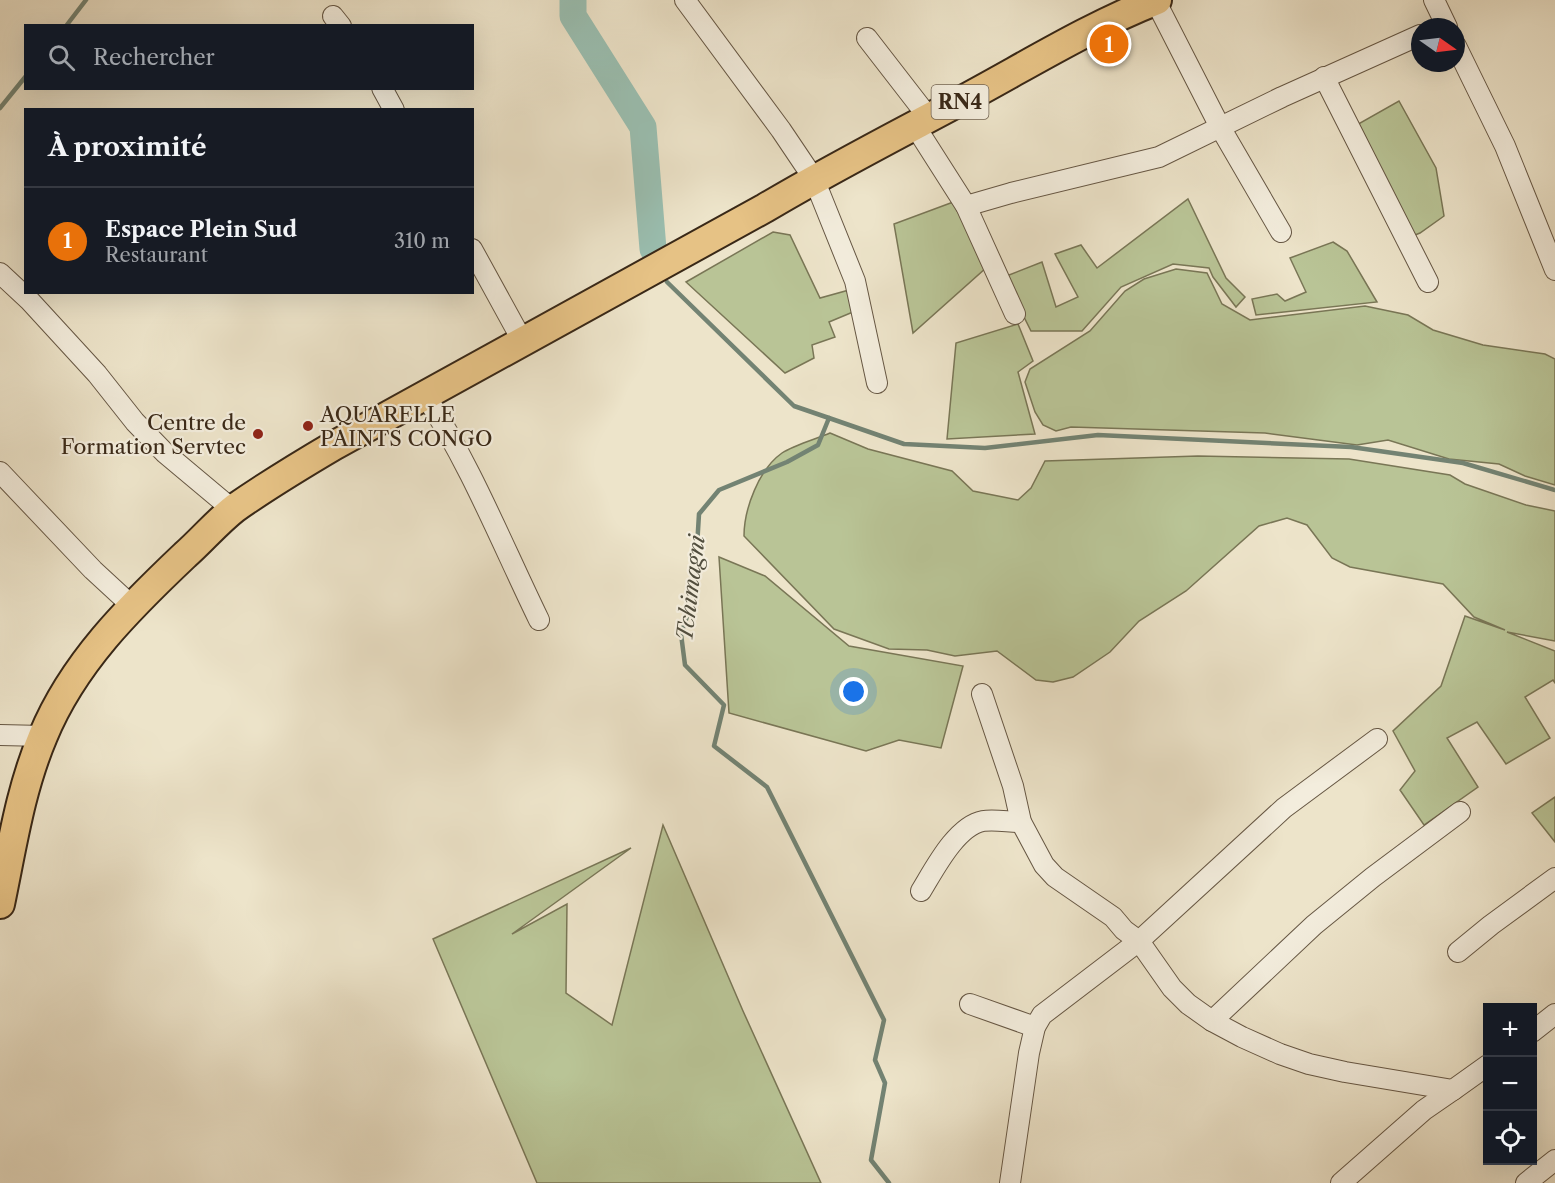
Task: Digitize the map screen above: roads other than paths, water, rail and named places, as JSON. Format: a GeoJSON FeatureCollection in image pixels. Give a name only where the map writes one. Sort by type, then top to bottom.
{"type":"FeatureCollection","features":[{"type":"Feature","properties":{"kind":"highway","name":"RN4"},"geometry":{"type":"LineString","coordinates":[[0,904],[10,847],[24,792],[43,736],[60,700],[105,636],[132,606],[233,510],[277,479],[326,450],[522,340],[1105,22],[1155,0]]}},
{"type":"Feature","properties":{"kind":"street"},"geometry":{"type":"LineString","coordinates":[[685,0],[781,130],[814,179],[855,281],[862,304],[877,383]]}},
{"type":"Feature","properties":{"kind":"street"},"geometry":{"type":"LineString","coordinates":[[1155,0],[1220,127],[1281,232]]}},
{"type":"Feature","properties":{"kind":"street"},"geometry":{"type":"LineString","coordinates":[[1434,0],[1441,18]]}},
{"type":"Feature","properties":{"kind":"street"},"geometry":{"type":"LineString","coordinates":[[867,38],[922,122],[966,206],[1015,314]]}},
{"type":"Feature","properties":{"kind":"street"},"geometry":{"type":"LineString","coordinates":[[966,206],[1011,193],[1160,158],[1324,77],[1411,39]]}},
{"type":"Feature","properties":{"kind":"street"},"geometry":{"type":"LineString","coordinates":[[1465,64],[1505,146],[1555,270]]}},
{"type":"Feature","properties":{"kind":"street"},"geometry":{"type":"LineString","coordinates":[[1324,77],[1428,282]]}},
{"type":"Feature","properties":{"kind":"street"},"geometry":{"type":"LineString","coordinates":[[383,90],[393,108]]}},
{"type":"Feature","properties":{"kind":"street"},"geometry":{"type":"LineString","coordinates":[[474,253],[522,340]]}},
{"type":"Feature","properties":{"kind":"street"},"geometry":{"type":"LineString","coordinates":[[0,273],[30,301],[97,374],[135,422],[165,453],[233,510]]}},
{"type":"Feature","properties":{"kind":"street"},"geometry":{"type":"LineString","coordinates":[[425,395],[466,465],[539,620]]}},
{"type":"Feature","properties":{"kind":"street"},"geometry":{"type":"LineString","coordinates":[[0,472],[93,570],[132,606]]}},
{"type":"Feature","properties":{"kind":"street"},"geometry":{"type":"LineString","coordinates":[[982,694],[1013,786],[1021,822],[1044,865],[1055,877],[1113,917],[1124,930],[1139,941],[1172,988],[1188,1004],[1212,1021],[1251,1041],[1310,1064],[1453,1090]]}},
{"type":"Feature","properties":{"kind":"street"},"geometry":{"type":"LineString","coordinates":[[0,735],[43,736]]}},
{"type":"Feature","properties":{"kind":"street"},"geometry":{"type":"LineString","coordinates":[[1010,1183],[1029,1053],[1035,1027],[1042,1015],[1139,941],[1284,808],[1377,739]]}},
{"type":"Feature","properties":{"kind":"street"},"geometry":{"type":"LineString","coordinates":[[1212,1021],[1314,925],[1372,877],[1460,812]]}},
{"type":"Feature","properties":{"kind":"street"},"geometry":{"type":"LineString","coordinates":[[921,891],[948,848],[970,826],[982,821],[1021,822]]}},
{"type":"Feature","properties":{"kind":"street"},"geometry":{"type":"LineString","coordinates":[[1458,952],[1555,878]]}},
{"type":"Feature","properties":{"kind":"street"},"geometry":{"type":"LineString","coordinates":[[970,1004],[1035,1027]]}},
{"type":"Feature","properties":{"kind":"street"},"geometry":{"type":"LineString","coordinates":[[1537,1029],[1555,1014]]}},
{"type":"Feature","properties":{"kind":"street"},"geometry":{"type":"LineString","coordinates":[[1341,1183],[1424,1110],[1483,1069]]}},
{"type":"Feature","properties":{"kind":"street"},"geometry":{"type":"LineString","coordinates":[[1526,1183],[1555,1160]]}},
{"type":"Feature","properties":{"kind":"waterway"},"geometry":{"type":"LineString","coordinates":[[68,24],[86,0]]}},
{"type":"Feature","properties":{"kind":"waterway","name":"Tchimagni"},"geometry":{"type":"LineString","coordinates":[[573,0],[573,16],[643,127],[653,249]]}},
{"type":"Feature","properties":{"kind":"waterway"},"geometry":{"type":"LineString","coordinates":[[0,108],[24,78]]}},
{"type":"Feature","properties":{"kind":"waterway","name":"Tchimagni"},"geometry":{"type":"LineString","coordinates":[[667,282],[794,406],[829,418],[818,445],[787,462],[719,490],[699,514],[694,596],[681,634],[685,665],[724,705],[714,746],[767,787],[884,1020],[875,1060],[885,1083],[871,1160],[889,1183]]}},
{"type":"Feature","properties":{"kind":"waterway"},"geometry":{"type":"LineString","coordinates":[[829,418],[904,444],[985,448],[1098,435],[1351,447],[1463,463],[1555,490]]}},
{"type":"Feature","properties":{"kind":"place","name":"Espace Plein Sud"},"geometry":{"type":"Point","coordinates":[1109,44]}},
{"type":"Feature","properties":{"kind":"place","name":"AQUARELLE PAINTS CONGO"},"geometry":{"type":"Point","coordinates":[308,426]}},
{"type":"Feature","properties":{"kind":"place","name":"Centre de Formation Servtec"},"geometry":{"type":"Point","coordinates":[258,434]}}]}
